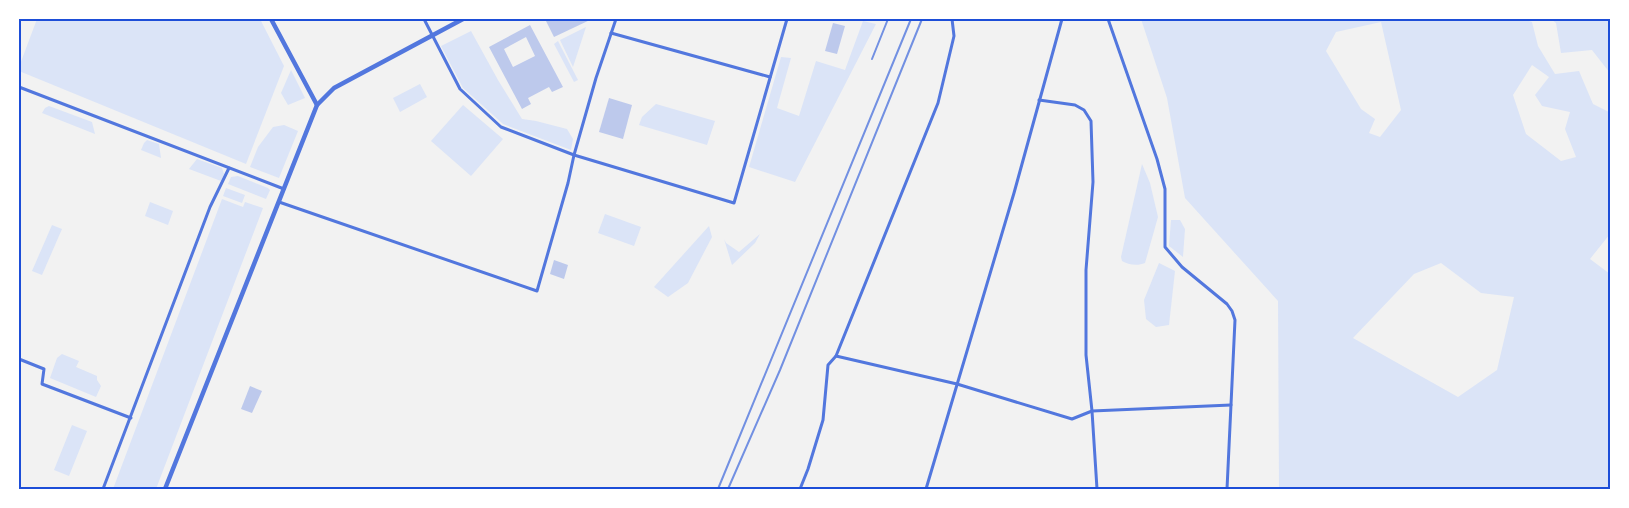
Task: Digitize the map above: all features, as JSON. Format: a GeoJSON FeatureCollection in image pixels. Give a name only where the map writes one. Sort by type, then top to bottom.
{"type":"FeatureCollection","features":[{"type":"Feature","properties":{"kind":"street"},"geometry":{"type":"LineString","coordinates":[[271,19],[317,104]]}},
{"type":"Feature","properties":{"kind":"street"},"geometry":{"type":"LineString","coordinates":[[424,19],[460,89],[501,127],[574,155],[734,203],[787,19]]}},
{"type":"Feature","properties":{"kind":"street"},"geometry":{"type":"LineString","coordinates":[[165,489],[317,104],[334,88],[463,19]]}},
{"type":"Feature","properties":{"kind":"street"},"geometry":{"type":"LineString","coordinates":[[279,202],[537,292],[568,183],[574,155],[616,19]]}},
{"type":"Feature","properties":{"kind":"street"},"geometry":{"type":"LineString","coordinates":[[800,489],[823,420],[828,365],[836,356],[938,103],[954,36],[952,19]]}},
{"type":"Feature","properties":{"kind":"street"},"geometry":{"type":"LineString","coordinates":[[926,489],[1011,203],[1062,19]]}},
{"type":"Feature","properties":{"kind":"street"},"geometry":{"type":"LineString","coordinates":[[1108,19],[1157,159],[1165,189],[1165,247],[1182,267],[1227,304],[1232,311],[1234,320],[1227,489]]}},
{"type":"Feature","properties":{"kind":"street"},"geometry":{"type":"LineString","coordinates":[[611,33],[770,77]]}},
{"type":"Feature","properties":{"kind":"street"},"geometry":{"type":"LineString","coordinates":[[19,87],[284,190]]}},
{"type":"Feature","properties":{"kind":"street"},"geometry":{"type":"LineString","coordinates":[[1039,100],[1075,105],[1084,110],[1092,121],[1093,182],[1086,270],[1086,355],[1097,489]]}},
{"type":"Feature","properties":{"kind":"street"},"geometry":{"type":"LineString","coordinates":[[104,489],[210,208],[229,168]]}},
{"type":"Feature","properties":{"kind":"street"},"geometry":{"type":"LineString","coordinates":[[836,356],[957,384],[1072,419],[1092,411],[1231,405]]}},
{"type":"Feature","properties":{"kind":"street"},"geometry":{"type":"LineString","coordinates":[[19,359],[44,369],[42,384],[131,418]]}},
{"type":"Feature","properties":{"kind":"shaded area"},"geometry":{"type":"Polygon","coordinates":[[[37,19],[260,19],[284,66],[246,164],[19,71],[37,19]]]}},
{"type":"Feature","properties":{"kind":"shaded area"},"geometry":{"type":"Polygon","coordinates":[[[1141,19],[1522,19],[1532,22],[1538,46],[1555,74],[1579,71],[1593,104],[1610,111],[1610,234],[1590,259],[1610,274],[1610,489],[1279,489],[1278,301],[1185,198],[1167,98],[1141,19]],[[1381,22],[1336,32],[1326,51],[1361,109],[1375,119],[1369,133],[1380,137],[1401,110],[1381,22]],[[1532,65],[1513,95],[1526,134],[1561,161],[1576,157],[1565,129],[1570,112],[1542,106],[1535,95],[1549,77],[1532,65]],[[1441,263],[1414,274],[1353,338],[1458,397],[1497,370],[1514,297],[1481,293],[1441,263]]]}},
{"type":"Feature","properties":{"kind":"shaded area"},"geometry":{"type":"Polygon","coordinates":[[[1551,19],[1610,19],[1610,73],[1592,50],[1561,53],[1556,23],[1551,19]]]}},
{"type":"Feature","properties":{"kind":"shaded area"},"geometry":{"type":"Polygon","coordinates":[[[863,21],[876,24],[795,182],[749,167],[781,57],[791,58],[777,108],[799,116],[816,61],[845,70],[863,21]]]}},
{"type":"Feature","properties":{"kind":"shaded area"},"geometry":{"type":"Polygon","coordinates":[[[586,27],[573,67],[560,40],[586,27]]]}},
{"type":"Feature","properties":{"kind":"shaded area"},"geometry":{"type":"Polygon","coordinates":[[[471,31],[522,119],[567,129],[573,139],[571,150],[503,124],[463,88],[441,46],[471,31]]]}},
{"type":"Feature","properties":{"kind":"shaded area"},"geometry":{"type":"Polygon","coordinates":[[[558,41],[578,80],[574,82],[554,44],[558,41]]]}},
{"type":"Feature","properties":{"kind":"shaded area"},"geometry":{"type":"Polygon","coordinates":[[[291,70],[305,98],[288,105],[281,93],[291,70]]]}},
{"type":"Feature","properties":{"kind":"shaded area"},"geometry":{"type":"Polygon","coordinates":[[[420,84],[427,97],[400,112],[393,98],[420,84]]]}},
{"type":"Feature","properties":{"kind":"shaded area"},"geometry":{"type":"Polygon","coordinates":[[[656,104],[715,121],[707,145],[639,125],[642,117],[656,104]]]}},
{"type":"Feature","properties":{"kind":"shaded area"},"geometry":{"type":"Polygon","coordinates":[[[463,105],[503,139],[471,176],[431,141],[463,105]]]}},
{"type":"Feature","properties":{"kind":"shaded area"},"geometry":{"type":"Polygon","coordinates":[[[49,106],[92,122],[95,134],[42,113],[49,106]]]}},
{"type":"Feature","properties":{"kind":"shaded area"},"geometry":{"type":"Polygon","coordinates":[[[284,125],[298,131],[279,178],[250,167],[258,147],[273,127],[284,125]]]}},
{"type":"Feature","properties":{"kind":"shaded area"},"geometry":{"type":"Polygon","coordinates":[[[147,140],[159,144],[161,158],[141,150],[147,140]]]}},
{"type":"Feature","properties":{"kind":"shaded area"},"geometry":{"type":"Polygon","coordinates":[[[197,159],[222,168],[224,174],[221,181],[189,169],[197,159]]]}},
{"type":"Feature","properties":{"kind":"shaded area"},"geometry":{"type":"Polygon","coordinates":[[[1142,164],[1150,183],[1158,217],[1145,263],[1133,265],[1122,261],[1121,257],[1142,164]]]}},
{"type":"Feature","properties":{"kind":"shaded area"},"geometry":{"type":"Polygon","coordinates":[[[238,176],[268,188],[270,190],[266,199],[228,184],[231,177],[238,176]]]}},
{"type":"Feature","properties":{"kind":"shaded area"},"geometry":{"type":"Polygon","coordinates":[[[226,188],[245,195],[242,203],[223,196],[226,188]]]}},
{"type":"Feature","properties":{"kind":"shaded area"},"geometry":{"type":"Polygon","coordinates":[[[222,199],[243,207],[245,202],[263,208],[156,489],[113,489],[222,199]]]}},
{"type":"Feature","properties":{"kind":"shaded area"},"geometry":{"type":"Polygon","coordinates":[[[150,202],[173,211],[168,225],[145,216],[150,202]]]}},
{"type":"Feature","properties":{"kind":"shaded area"},"geometry":{"type":"Polygon","coordinates":[[[605,214],[641,227],[634,246],[598,233],[605,214]]]}},
{"type":"Feature","properties":{"kind":"shaded area"},"geometry":{"type":"Polygon","coordinates":[[[1171,220],[1180,220],[1185,229],[1183,257],[1169,246],[1171,220]]]}},
{"type":"Feature","properties":{"kind":"shaded area"},"geometry":{"type":"Polygon","coordinates":[[[52,225],[62,229],[42,275],[32,271],[52,225]]]}},
{"type":"Feature","properties":{"kind":"shaded area"},"geometry":{"type":"Polygon","coordinates":[[[709,226],[712,237],[688,283],[668,297],[654,287],[709,226]]]}},
{"type":"Feature","properties":{"kind":"shaded area"},"geometry":{"type":"Polygon","coordinates":[[[760,234],[755,243],[732,265],[724,239],[726,243],[739,252],[760,234]]]}},
{"type":"Feature","properties":{"kind":"shaded area"},"geometry":{"type":"Polygon","coordinates":[[[1159,263],[1175,271],[1169,325],[1156,327],[1146,319],[1144,300],[1159,263]]]}},
{"type":"Feature","properties":{"kind":"shaded area"},"geometry":{"type":"Polygon","coordinates":[[[62,354],[79,361],[76,367],[97,376],[101,386],[96,397],[50,378],[57,358],[62,354]]]}},
{"type":"Feature","properties":{"kind":"shaded area"},"geometry":{"type":"Polygon","coordinates":[[[72,425],[87,431],[69,476],[54,470],[72,425]]]}},
{"type":"Feature","properties":{"kind":"building"},"geometry":{"type":"Polygon","coordinates":[[[545,19],[592,19],[554,37],[545,19]]]}},
{"type":"Feature","properties":{"kind":"building"},"geometry":{"type":"Polygon","coordinates":[[[833,23],[845,26],[837,54],[825,51],[833,23]]]}},
{"type":"Feature","properties":{"kind":"building"},"geometry":{"type":"Polygon","coordinates":[[[530,25],[563,87],[552,92],[549,87],[528,98],[531,104],[522,109],[489,47],[530,25]],[[526,37],[504,49],[513,67],[535,56],[526,37]]]}},
{"type":"Feature","properties":{"kind":"building"},"geometry":{"type":"Polygon","coordinates":[[[609,98],[632,105],[623,139],[599,132],[609,98]]]}},
{"type":"Feature","properties":{"kind":"building"},"geometry":{"type":"Polygon","coordinates":[[[554,260],[568,265],[564,279],[550,274],[554,260]]]}},
{"type":"Feature","properties":{"kind":"building"},"geometry":{"type":"Polygon","coordinates":[[[250,386],[262,391],[252,413],[241,409],[250,386]]]}},
{"type":"Feature","properties":{"kind":"railway"},"geometry":{"type":"LineString","coordinates":[[872,59],[888,19]]}},
{"type":"Feature","properties":{"kind":"railway"},"geometry":{"type":"LineString","coordinates":[[718,489],[911,19]]}},
{"type":"Feature","properties":{"kind":"railway"},"geometry":{"type":"LineString","coordinates":[[728,489],[780,370],[922,19]]}}]}
